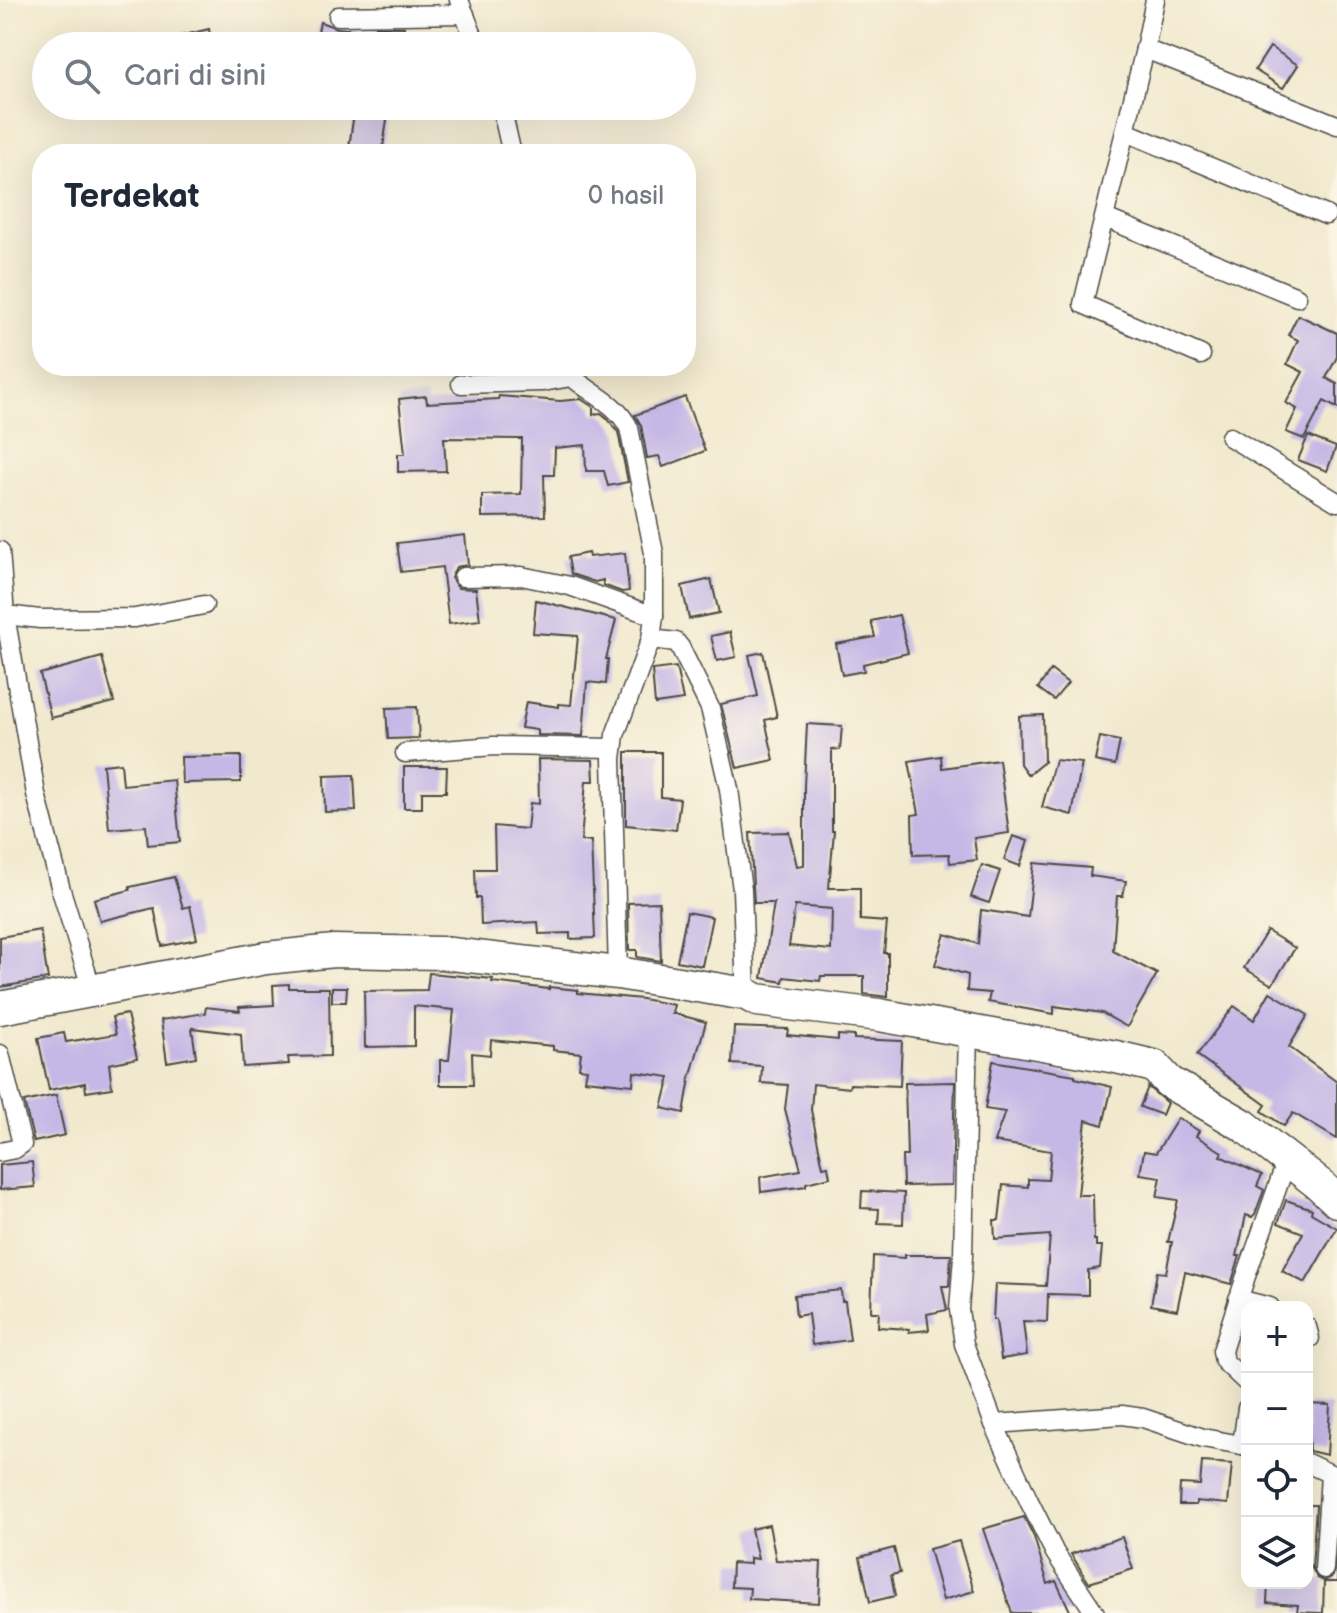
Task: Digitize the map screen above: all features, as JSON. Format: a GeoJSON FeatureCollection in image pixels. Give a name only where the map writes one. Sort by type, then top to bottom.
{"type":"FeatureCollection","features":[{"type":"Feature","properties":{"kind":"highway"},"geometry":{"type":"LineString","coordinates":[[0,1008],[266,958],[334,951],[442,953],[618,973],[746,994],[757,1000],[968,1030],[1154,1066],[1169,1082],[1243,1125],[1337,1201]]}},
{"type":"Feature","properties":{"kind":"street"},"geometry":{"type":"LineString","coordinates":[[1155,0],[1083,304],[1201,355]]}},
{"type":"Feature","properties":{"kind":"street"},"geometry":{"type":"LineString","coordinates":[[338,16],[462,7],[472,32]]}},
{"type":"Feature","properties":{"kind":"street"},"geometry":{"type":"LineString","coordinates":[[1145,49],[1337,125]]}},
{"type":"Feature","properties":{"kind":"street"},"geometry":{"type":"LineString","coordinates":[[504,120],[510,144]]}},
{"type":"Feature","properties":{"kind":"street"},"geometry":{"type":"LineString","coordinates":[[1126,132],[1326,215]]}},
{"type":"Feature","properties":{"kind":"street"},"geometry":{"type":"LineString","coordinates":[[1105,218],[1297,297]]}},
{"type":"Feature","properties":{"kind":"street"},"geometry":{"type":"LineString","coordinates":[[461,384],[543,382],[557,376]]}},
{"type":"Feature","properties":{"kind":"street"},"geometry":{"type":"LineString","coordinates":[[572,376],[623,414],[629,428],[654,553],[651,639],[619,723],[613,748],[618,973]]}},
{"type":"Feature","properties":{"kind":"street"},"geometry":{"type":"LineString","coordinates":[[1230,437],[1337,502]]}},
{"type":"Feature","properties":{"kind":"street"},"geometry":{"type":"LineString","coordinates":[[0,551],[2,614],[36,794],[92,990]]}},
{"type":"Feature","properties":{"kind":"street"},"geometry":{"type":"LineString","coordinates":[[463,577],[521,576],[570,586],[654,616]]}},
{"type":"Feature","properties":{"kind":"street"},"geometry":{"type":"LineString","coordinates":[[2,614],[40,619],[135,618],[204,605]]}},
{"type":"Feature","properties":{"kind":"street"},"geometry":{"type":"LineString","coordinates":[[651,639],[676,642],[710,708],[729,789],[742,890],[746,994]]}},
{"type":"Feature","properties":{"kind":"street"},"geometry":{"type":"LineString","coordinates":[[405,753],[494,746],[613,748]]}},
{"type":"Feature","properties":{"kind":"street"},"geometry":{"type":"LineString","coordinates":[[968,1030],[959,1310],[964,1344],[994,1424],[1055,1553],[1095,1613]]}},
{"type":"Feature","properties":{"kind":"street"},"geometry":{"type":"LineString","coordinates":[[0,1054],[22,1144],[0,1152]]}},
{"type":"Feature","properties":{"kind":"street"},"geometry":{"type":"LineString","coordinates":[[1241,1377],[1222,1356],[1238,1299],[1287,1160]]}},
{"type":"Feature","properties":{"kind":"street"},"geometry":{"type":"LineString","coordinates":[[1238,1299],[1246,1301]]}},
{"type":"Feature","properties":{"kind":"street"},"geometry":{"type":"LineString","coordinates":[[994,1424],[1132,1416],[1203,1438],[1241,1445]]}},
{"type":"Feature","properties":{"kind":"street"},"geometry":{"type":"LineString","coordinates":[[1313,1466],[1334,1476],[1324,1569]]}},
{"type":"Feature","properties":{"kind":"building"},"geometry":{"type":"Polygon","coordinates":[[[320,22],[337,28],[375,32],[318,32],[320,22]]]}},
{"type":"Feature","properties":{"kind":"building"},"geometry":{"type":"Polygon","coordinates":[[[375,27],[404,27],[404,32],[375,32],[375,27]]]}},
{"type":"Feature","properties":{"kind":"building"},"geometry":{"type":"Polygon","coordinates":[[[1270,47],[1298,65],[1283,88],[1255,70],[1270,47]]]}},
{"type":"Feature","properties":{"kind":"building"},"geometry":{"type":"Polygon","coordinates":[[[353,120],[387,120],[383,144],[349,144],[353,120]]]}},
{"type":"Feature","properties":{"kind":"building"},"geometry":{"type":"Polygon","coordinates":[[[1298,315],[1337,333],[1337,357],[1326,378],[1337,384],[1337,408],[1324,401],[1304,439],[1286,432],[1297,409],[1286,403],[1303,372],[1287,364],[1298,340],[1288,335],[1298,315]]]}},
{"type":"Feature","properties":{"kind":"building"},"geometry":{"type":"Polygon","coordinates":[[[426,396],[427,403],[498,399],[499,396],[560,401],[581,399],[593,407],[593,414],[601,413],[618,432],[628,482],[608,486],[604,471],[586,471],[585,445],[555,448],[554,475],[544,475],[545,516],[482,517],[482,495],[521,494],[522,439],[444,438],[446,471],[398,472],[398,454],[405,454],[399,399],[426,396]]]}},
{"type":"Feature","properties":{"kind":"building"},"geometry":{"type":"Polygon","coordinates":[[[685,397],[705,451],[663,467],[659,456],[647,458],[641,425],[635,415],[685,397]]]}},
{"type":"Feature","properties":{"kind":"building"},"geometry":{"type":"Polygon","coordinates":[[[1308,436],[1336,447],[1327,471],[1298,460],[1308,436]]]}},
{"type":"Feature","properties":{"kind":"building"},"geometry":{"type":"Polygon","coordinates":[[[465,535],[468,565],[456,567],[451,578],[458,588],[476,589],[480,620],[449,624],[442,567],[401,572],[397,543],[465,535]]]}},
{"type":"Feature","properties":{"kind":"building"},"geometry":{"type":"Polygon","coordinates":[[[588,553],[589,557],[625,553],[629,591],[622,592],[603,585],[603,580],[595,582],[571,574],[568,557],[588,553]]]}},
{"type":"Feature","properties":{"kind":"building"},"geometry":{"type":"Polygon","coordinates":[[[711,579],[719,613],[689,619],[682,586],[711,579]]]}},
{"type":"Feature","properties":{"kind":"building"},"geometry":{"type":"Polygon","coordinates":[[[536,600],[616,620],[606,659],[606,684],[587,682],[583,736],[537,735],[537,730],[521,728],[526,702],[559,707],[559,704],[571,705],[578,636],[533,633],[536,600]]]}},
{"type":"Feature","properties":{"kind":"building"},"geometry":{"type":"Polygon","coordinates":[[[899,615],[908,653],[863,664],[864,671],[842,675],[836,644],[875,637],[871,621],[899,615]]]}},
{"type":"Feature","properties":{"kind":"building"},"geometry":{"type":"Polygon","coordinates":[[[730,632],[736,657],[717,661],[711,636],[730,632]]]}},
{"type":"Feature","properties":{"kind":"building"},"geometry":{"type":"Polygon","coordinates":[[[763,652],[777,717],[765,720],[774,760],[737,768],[721,704],[758,696],[749,655],[763,652]]]}},
{"type":"Feature","properties":{"kind":"building"},"geometry":{"type":"Polygon","coordinates":[[[102,657],[114,702],[51,718],[40,674],[102,657]]]}},
{"type":"Feature","properties":{"kind":"building"},"geometry":{"type":"Polygon","coordinates":[[[676,667],[683,700],[655,704],[652,670],[676,667]]]}},
{"type":"Feature","properties":{"kind":"building"},"geometry":{"type":"Polygon","coordinates":[[[1051,670],[1068,683],[1054,700],[1038,688],[1051,670]]]}},
{"type":"Feature","properties":{"kind":"building"},"geometry":{"type":"Polygon","coordinates":[[[417,707],[419,738],[388,739],[386,708],[417,707]]]}},
{"type":"Feature","properties":{"kind":"building"},"geometry":{"type":"Polygon","coordinates":[[[1043,715],[1044,762],[1028,775],[1020,764],[1019,716],[1043,715]]]}},
{"type":"Feature","properties":{"kind":"building"},"geometry":{"type":"Polygon","coordinates":[[[807,724],[842,726],[840,750],[832,749],[834,831],[829,888],[860,888],[860,920],[887,922],[884,953],[888,953],[888,997],[864,994],[864,976],[821,976],[820,981],[784,977],[783,982],[762,978],[774,903],[754,903],[750,833],[789,832],[797,866],[804,865],[807,724]],[[795,906],[789,946],[831,950],[832,909],[795,906]]]}},
{"type":"Feature","properties":{"kind":"building"},"geometry":{"type":"Polygon","coordinates":[[[1100,737],[1120,741],[1115,765],[1095,761],[1100,737]]]}},
{"type":"Feature","properties":{"kind":"building"},"geometry":{"type":"Polygon","coordinates":[[[626,752],[661,752],[661,797],[680,799],[676,830],[626,825],[626,752]]]}},
{"type":"Feature","properties":{"kind":"building"},"geometry":{"type":"Polygon","coordinates":[[[241,756],[241,782],[182,783],[181,757],[241,756]]]}},
{"type":"Feature","properties":{"kind":"building"},"geometry":{"type":"Polygon","coordinates":[[[941,756],[942,768],[999,760],[1009,833],[974,838],[977,860],[950,863],[949,854],[913,855],[912,815],[919,814],[909,761],[941,756]]]}},
{"type":"Feature","properties":{"kind":"building"},"geometry":{"type":"Polygon","coordinates":[[[538,759],[593,760],[594,781],[586,781],[581,841],[591,841],[595,938],[570,939],[570,933],[539,934],[538,922],[481,925],[475,869],[495,869],[494,826],[527,829],[530,803],[539,804],[538,759]]]}},
{"type":"Feature","properties":{"kind":"building"},"geometry":{"type":"Polygon","coordinates":[[[1055,760],[1082,763],[1072,815],[1042,807],[1055,760]]]}},
{"type":"Feature","properties":{"kind":"building"},"geometry":{"type":"Polygon","coordinates":[[[121,763],[123,785],[174,780],[180,842],[148,845],[146,826],[109,829],[103,765],[121,763]]]}},
{"type":"Feature","properties":{"kind":"building"},"geometry":{"type":"Polygon","coordinates":[[[404,767],[447,767],[446,792],[422,792],[422,808],[404,808],[404,767]]]}},
{"type":"Feature","properties":{"kind":"building"},"geometry":{"type":"Polygon","coordinates":[[[354,775],[356,811],[325,812],[324,776],[354,775]]]}},
{"type":"Feature","properties":{"kind":"building"},"geometry":{"type":"Polygon","coordinates":[[[1013,836],[1028,841],[1020,866],[1004,860],[1013,836]]]}},
{"type":"Feature","properties":{"kind":"building"},"geometry":{"type":"Polygon","coordinates":[[[1034,863],[1091,868],[1090,876],[1126,881],[1123,896],[1117,896],[1113,951],[1157,974],[1127,1027],[1102,1013],[1054,1006],[1054,1014],[988,1002],[990,993],[967,991],[968,975],[935,965],[945,934],[978,944],[981,910],[1028,917],[1034,863]]]}},
{"type":"Feature","properties":{"kind":"building"},"geometry":{"type":"Polygon","coordinates":[[[982,865],[1000,871],[989,903],[971,897],[982,865]]]}},
{"type":"Feature","properties":{"kind":"building"},"geometry":{"type":"Polygon","coordinates":[[[174,877],[183,908],[190,906],[197,939],[162,946],[154,908],[100,921],[94,899],[174,877]]]}},
{"type":"Feature","properties":{"kind":"building"},"geometry":{"type":"Polygon","coordinates":[[[659,902],[661,961],[637,957],[637,950],[629,950],[628,903],[659,902]]]}},
{"type":"Feature","properties":{"kind":"building"},"geometry":{"type":"Polygon","coordinates":[[[687,912],[712,917],[702,966],[677,961],[687,912]]]}},
{"type":"Feature","properties":{"kind":"building"},"geometry":{"type":"Polygon","coordinates":[[[40,930],[48,979],[0,987],[0,937],[40,930]]]}},
{"type":"Feature","properties":{"kind":"building"},"geometry":{"type":"Polygon","coordinates":[[[1267,931],[1295,948],[1272,985],[1244,968],[1267,931]]]}},
{"type":"Feature","properties":{"kind":"building"},"geometry":{"type":"Polygon","coordinates":[[[429,973],[642,999],[674,1005],[672,1013],[706,1022],[684,1113],[662,1108],[670,1077],[634,1072],[633,1085],[585,1080],[587,1069],[579,1068],[581,1053],[553,1050],[553,1046],[491,1040],[490,1055],[472,1053],[473,1085],[440,1085],[440,1060],[449,1060],[454,1010],[414,1006],[414,1046],[365,1047],[364,991],[427,990],[429,973]]]}},
{"type":"Feature","properties":{"kind":"building"},"geometry":{"type":"Polygon","coordinates":[[[289,984],[289,988],[329,988],[330,1056],[288,1057],[289,1064],[243,1067],[241,1034],[192,1028],[196,1057],[167,1062],[161,1020],[205,1013],[206,1007],[240,1011],[239,1007],[274,1005],[273,985],[289,984]]]}},
{"type":"Feature","properties":{"kind":"building"},"geometry":{"type":"Polygon","coordinates":[[[332,987],[347,987],[346,1002],[332,1002],[332,987]]]}},
{"type":"Feature","properties":{"kind":"building"},"geometry":{"type":"Polygon","coordinates":[[[1270,992],[1308,1015],[1289,1047],[1337,1082],[1337,1139],[1293,1113],[1284,1126],[1262,1111],[1266,1105],[1197,1055],[1234,1006],[1254,1020],[1270,992]]]}},
{"type":"Feature","properties":{"kind":"building"},"geometry":{"type":"Polygon","coordinates":[[[127,1014],[137,1058],[109,1064],[112,1088],[86,1092],[85,1083],[49,1090],[38,1038],[64,1033],[66,1042],[116,1034],[112,1017],[127,1014]]]}},
{"type":"Feature","properties":{"kind":"building"},"geometry":{"type":"Polygon","coordinates":[[[734,1027],[788,1029],[787,1035],[838,1040],[838,1035],[854,1036],[854,1039],[902,1041],[900,1086],[850,1084],[849,1088],[813,1084],[811,1110],[823,1167],[828,1166],[830,1177],[806,1183],[806,1186],[761,1192],[760,1177],[801,1170],[785,1109],[788,1085],[761,1083],[762,1066],[732,1064],[734,1027]]]}},
{"type":"Feature","properties":{"kind":"building"},"geometry":{"type":"Polygon","coordinates":[[[993,1061],[1075,1075],[1075,1078],[1112,1087],[1103,1125],[1086,1120],[1078,1195],[1093,1195],[1094,1240],[1096,1246],[1102,1246],[1100,1268],[1088,1270],[1088,1295],[1048,1294],[1047,1322],[1023,1321],[1027,1355],[1001,1359],[996,1320],[993,1320],[995,1284],[1046,1286],[1050,1235],[995,1239],[994,1220],[999,1220],[1003,1185],[1028,1187],[1028,1179],[1048,1180],[1051,1151],[994,1142],[1005,1112],[985,1109],[993,1061]]]}},
{"type":"Feature","properties":{"kind":"building"},"geometry":{"type":"Polygon","coordinates":[[[955,1082],[952,1185],[903,1186],[902,1156],[907,1156],[905,1083],[955,1082]]]}},
{"type":"Feature","properties":{"kind":"building"},"geometry":{"type":"Polygon","coordinates":[[[1148,1087],[1167,1103],[1162,1115],[1140,1107],[1148,1087]]]}},
{"type":"Feature","properties":{"kind":"building"},"geometry":{"type":"Polygon","coordinates":[[[56,1095],[65,1135],[34,1142],[24,1102],[56,1095]]]}},
{"type":"Feature","properties":{"kind":"building"},"geometry":{"type":"Polygon","coordinates":[[[1178,1118],[1199,1131],[1196,1136],[1222,1152],[1220,1156],[1262,1175],[1257,1186],[1264,1190],[1255,1214],[1252,1217],[1246,1215],[1237,1256],[1240,1256],[1231,1284],[1185,1272],[1177,1310],[1151,1305],[1157,1272],[1166,1273],[1172,1242],[1168,1242],[1178,1200],[1157,1197],[1161,1177],[1140,1174],[1144,1151],[1156,1153],[1178,1118]]]}},
{"type":"Feature","properties":{"kind":"building"},"geometry":{"type":"Polygon","coordinates":[[[32,1162],[35,1187],[0,1190],[0,1165],[32,1162]]]}},
{"type":"Feature","properties":{"kind":"building"},"geometry":{"type":"Polygon","coordinates":[[[862,1191],[904,1193],[903,1224],[878,1223],[879,1209],[861,1208],[862,1191]]]}},
{"type":"Feature","properties":{"kind":"building"},"geometry":{"type":"Polygon","coordinates":[[[1286,1200],[1312,1209],[1311,1213],[1337,1228],[1305,1283],[1282,1271],[1303,1233],[1278,1223],[1286,1200]]]}},
{"type":"Feature","properties":{"kind":"building"},"geometry":{"type":"Polygon","coordinates":[[[905,1255],[951,1255],[949,1286],[942,1286],[947,1310],[927,1314],[929,1330],[909,1332],[909,1329],[878,1327],[879,1312],[871,1312],[873,1256],[905,1258],[905,1255]]]}},
{"type":"Feature","properties":{"kind":"building"},"geometry":{"type":"Polygon","coordinates":[[[841,1290],[850,1340],[812,1345],[808,1314],[796,1316],[794,1295],[841,1290]]]}},
{"type":"Feature","properties":{"kind":"building"},"geometry":{"type":"Polygon","coordinates":[[[1313,1404],[1330,1405],[1327,1455],[1313,1452],[1313,1404]]]}},
{"type":"Feature","properties":{"kind":"building"},"geometry":{"type":"Polygon","coordinates":[[[1202,1462],[1232,1464],[1228,1504],[1196,1501],[1196,1505],[1179,1505],[1180,1484],[1200,1485],[1202,1462]]]}},
{"type":"Feature","properties":{"kind":"building"},"geometry":{"type":"Polygon","coordinates":[[[1313,1505],[1316,1505],[1313,1552],[1313,1505]]]}},
{"type":"Feature","properties":{"kind":"building"},"geometry":{"type":"Polygon","coordinates":[[[1024,1517],[1034,1537],[1048,1584],[1056,1581],[1071,1613],[1012,1613],[983,1529],[1024,1517]]]}},
{"type":"Feature","properties":{"kind":"building"},"geometry":{"type":"Polygon","coordinates":[[[769,1525],[776,1560],[821,1562],[819,1603],[749,1599],[750,1588],[731,1587],[732,1563],[750,1564],[750,1558],[758,1559],[751,1529],[769,1525]]]}},
{"type":"Feature","properties":{"kind":"building"},"geometry":{"type":"Polygon","coordinates":[[[1122,1537],[1133,1569],[1089,1583],[1071,1554],[1122,1537]]]}},
{"type":"Feature","properties":{"kind":"building"},"geometry":{"type":"Polygon","coordinates":[[[959,1541],[974,1591],[943,1600],[929,1549],[959,1541]]]}},
{"type":"Feature","properties":{"kind":"building"},"geometry":{"type":"Polygon","coordinates":[[[894,1548],[900,1573],[891,1575],[895,1596],[870,1602],[860,1557],[894,1548]]]}},
{"type":"Feature","properties":{"kind":"building"},"geometry":{"type":"Polygon","coordinates":[[[1337,1554],[1337,1582],[1324,1582],[1323,1613],[1297,1612],[1298,1605],[1267,1603],[1268,1589],[1313,1589],[1313,1570],[1317,1578],[1324,1581],[1333,1576],[1337,1554]]]}}]}
